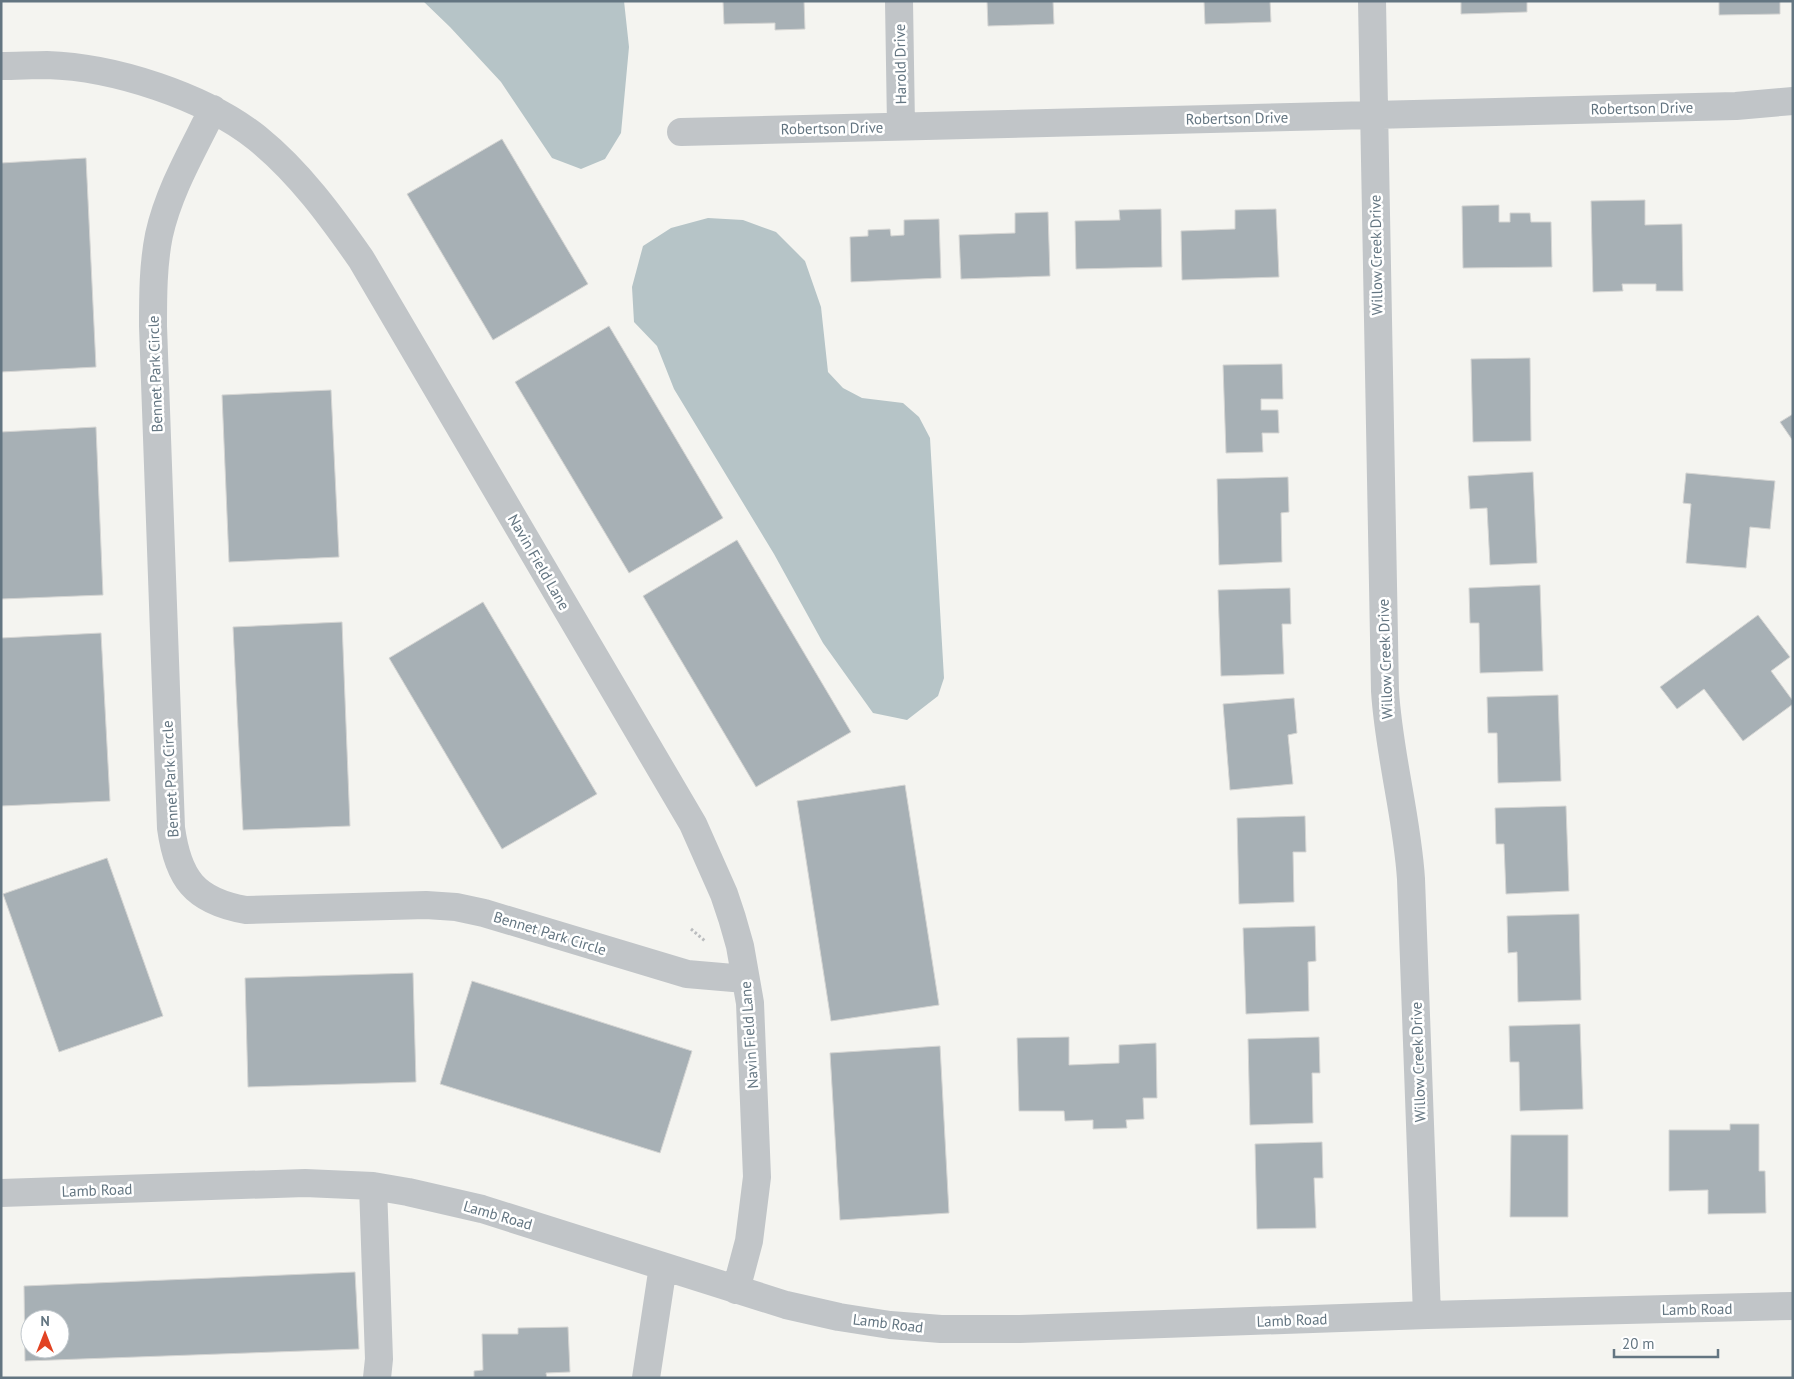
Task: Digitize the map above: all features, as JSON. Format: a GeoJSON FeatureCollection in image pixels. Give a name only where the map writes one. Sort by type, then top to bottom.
{"type":"FeatureCollection","features":[{"type":"Feature","properties":{"kind":"street","name":"Harold Drive"},"geometry":{"type":"LineString","coordinates":[[899,1],[901,126]]}},
{"type":"Feature","properties":{"kind":"street","name":"Willow Creek Drive"},"geometry":{"type":"LineString","coordinates":[[1372,1],[1385,692],[1390,745],[1406,830],[1410,871],[1427,1316]]}},
{"type":"Feature","properties":{"kind":"street","name":"Navin Field Lane"},"geometry":{"type":"LineString","coordinates":[[1,66],[48,65],[116,76],[158,88],[213,109],[258,139],[286,166],[328,212],[361,259],[693,824],[724,894],[740,946],[750,1010],[757,1177],[749,1241],[736,1290]]}},
{"type":"Feature","properties":{"kind":"street","name":"Robertson Drive"},"geometry":{"type":"LineString","coordinates":[[681,132],[1736,106],[1793,101]]}},
{"type":"Feature","properties":{"kind":"street","name":"Bennet Park Circle"},"geometry":{"type":"LineString","coordinates":[[213,109],[172,193],[159,236],[154,280],[153,326],[171,828],[174,851],[182,871],[193,886],[208,899],[229,907],[246,910],[426,905],[456,907],[484,913],[687,974],[745,979]]}},
{"type":"Feature","properties":{"kind":"street","name":"Lamb Road"},"geometry":{"type":"LineString","coordinates":[[1,1193],[305,1183],[373,1186],[482,1209],[736,1290],[786,1304],[839,1317],[890,1325],[941,1329],[1020,1329],[1793,1306]]}},
{"type":"Feature","properties":{"kind":"street"},"geometry":{"type":"LineString","coordinates":[[373,1186],[379,1359],[377,1378]]}},
{"type":"Feature","properties":{"kind":"street"},"geometry":{"type":"LineString","coordinates":[[646,1378],[663,1266]]}},
{"type":"Feature","properties":{"kind":"shaded area"},"geometry":{"type":"Polygon","coordinates":[[[423,1],[624,1],[629,47],[621,133],[605,159],[581,169],[552,158],[501,82],[423,1]]]}},
{"type":"Feature","properties":{"kind":"shaded area"},"geometry":{"type":"Polygon","coordinates":[[[708,218],[743,220],[776,232],[805,261],[821,307],[828,372],[843,388],[862,398],[903,403],[919,417],[930,438],[944,678],[938,696],[907,720],[873,713],[823,643],[774,554],[674,389],[657,346],[634,322],[632,287],[643,246],[671,228],[708,218]]]}},
{"type":"Feature","properties":{"kind":"building"},"geometry":{"type":"Polygon","coordinates":[[[723,1],[804,1],[805,29],[775,30],[775,23],[724,24],[723,1]]]}},
{"type":"Feature","properties":{"kind":"building"},"geometry":{"type":"Polygon","coordinates":[[[987,1],[1053,1],[1054,24],[988,26],[987,1]]]}},
{"type":"Feature","properties":{"kind":"building"},"geometry":{"type":"Polygon","coordinates":[[[1204,1],[1270,1],[1271,22],[1205,24],[1204,1]]]}},
{"type":"Feature","properties":{"kind":"building"},"geometry":{"type":"Polygon","coordinates":[[[1461,1],[1527,1],[1527,12],[1461,14],[1461,1]]]}},
{"type":"Feature","properties":{"kind":"building"},"geometry":{"type":"Polygon","coordinates":[[[1719,1],[1780,1],[1780,14],[1719,15],[1719,1]]]}},
{"type":"Feature","properties":{"kind":"building"},"geometry":{"type":"Polygon","coordinates":[[[502,139],[588,284],[493,340],[407,194],[502,139]]]}},
{"type":"Feature","properties":{"kind":"building"},"geometry":{"type":"Polygon","coordinates":[[[86,158],[96,367],[1,372],[1,163],[86,158]]]}},
{"type":"Feature","properties":{"kind":"building"},"geometry":{"type":"Polygon","coordinates":[[[1645,200],[1645,225],[1682,224],[1683,291],[1656,291],[1656,284],[1622,284],[1623,291],[1593,292],[1591,201],[1645,200]]]}},
{"type":"Feature","properties":{"kind":"building"},"geometry":{"type":"Polygon","coordinates":[[[1499,205],[1499,222],[1510,222],[1510,213],[1530,213],[1531,222],[1551,222],[1552,267],[1463,268],[1462,206],[1499,205]]]}},
{"type":"Feature","properties":{"kind":"building"},"geometry":{"type":"Polygon","coordinates":[[[1161,209],[1162,267],[1076,269],[1075,221],[1120,220],[1119,210],[1161,209]]]}},
{"type":"Feature","properties":{"kind":"building"},"geometry":{"type":"Polygon","coordinates":[[[1276,209],[1279,277],[1182,280],[1181,231],[1235,229],[1235,210],[1276,209]]]}},
{"type":"Feature","properties":{"kind":"building"},"geometry":{"type":"Polygon","coordinates":[[[1048,212],[1050,276],[961,279],[959,235],[1015,233],[1015,213],[1048,212]]]}},
{"type":"Feature","properties":{"kind":"building"},"geometry":{"type":"Polygon","coordinates":[[[939,219],[941,278],[851,282],[850,237],[868,236],[868,230],[890,229],[891,236],[904,235],[904,220],[939,219]]]}},
{"type":"Feature","properties":{"kind":"building"},"geometry":{"type":"Polygon","coordinates":[[[609,326],[723,518],[629,573],[515,382],[609,326]]]}},
{"type":"Feature","properties":{"kind":"building"},"geometry":{"type":"Polygon","coordinates":[[[1530,358],[1531,441],[1473,442],[1471,359],[1530,358]]]}},
{"type":"Feature","properties":{"kind":"building"},"geometry":{"type":"Polygon","coordinates":[[[1282,364],[1283,399],[1261,399],[1261,410],[1278,410],[1279,433],[1262,433],[1263,452],[1226,453],[1223,365],[1282,364]]]}},
{"type":"Feature","properties":{"kind":"building"},"geometry":{"type":"Polygon","coordinates":[[[331,390],[339,557],[229,562],[222,395],[331,390]]]}},
{"type":"Feature","properties":{"kind":"building"},"geometry":{"type":"Polygon","coordinates":[[[1793,414],[1793,441],[1780,422],[1793,414]]]}},
{"type":"Feature","properties":{"kind":"building"},"geometry":{"type":"Polygon","coordinates":[[[96,427],[103,595],[1,599],[1,432],[96,427]]]}},
{"type":"Feature","properties":{"kind":"building"},"geometry":{"type":"Polygon","coordinates":[[[1533,472],[1537,563],[1490,565],[1487,508],[1470,509],[1468,476],[1533,472]]]}},
{"type":"Feature","properties":{"kind":"building"},"geometry":{"type":"Polygon","coordinates":[[[1686,473],[1775,481],[1770,529],[1750,527],[1746,568],[1686,563],[1691,504],[1683,503],[1686,473]]]}},
{"type":"Feature","properties":{"kind":"building"},"geometry":{"type":"Polygon","coordinates":[[[1288,477],[1289,512],[1281,513],[1282,562],[1219,565],[1217,479],[1288,477]]]}},
{"type":"Feature","properties":{"kind":"building"},"geometry":{"type":"Polygon","coordinates":[[[737,540],[851,732],[756,787],[643,596],[737,540]]]}},
{"type":"Feature","properties":{"kind":"building"},"geometry":{"type":"Polygon","coordinates":[[[1540,585],[1543,671],[1480,673],[1479,623],[1470,623],[1469,588],[1540,585]]]}},
{"type":"Feature","properties":{"kind":"building"},"geometry":{"type":"Polygon","coordinates":[[[1290,588],[1291,624],[1282,624],[1284,674],[1221,676],[1218,590],[1290,588]]]}},
{"type":"Feature","properties":{"kind":"building"},"geometry":{"type":"Polygon","coordinates":[[[483,602],[597,794],[502,849],[389,658],[483,602]]]}},
{"type":"Feature","properties":{"kind":"building"},"geometry":{"type":"Polygon","coordinates":[[[1758,615],[1790,657],[1771,671],[1793,701],[1793,704],[1743,741],[1704,689],[1677,709],[1660,687],[1758,615]]]}},
{"type":"Feature","properties":{"kind":"building"},"geometry":{"type":"Polygon","coordinates":[[[342,622],[350,826],[243,830],[233,627],[342,622]]]}},
{"type":"Feature","properties":{"kind":"building"},"geometry":{"type":"Polygon","coordinates":[[[101,633],[110,801],[1,806],[1,638],[101,633]]]}},
{"type":"Feature","properties":{"kind":"building"},"geometry":{"type":"Polygon","coordinates":[[[1558,695],[1561,781],[1498,783],[1497,733],[1488,733],[1487,697],[1558,695]]]}},
{"type":"Feature","properties":{"kind":"building"},"geometry":{"type":"Polygon","coordinates":[[[1294,698],[1297,733],[1288,735],[1293,784],[1230,790],[1223,704],[1294,698]]]}},
{"type":"Feature","properties":{"kind":"building"},"geometry":{"type":"Polygon","coordinates":[[[905,785],[939,1005],[831,1021],[797,801],[905,785]]]}},
{"type":"Feature","properties":{"kind":"building"},"geometry":{"type":"Polygon","coordinates":[[[1566,806],[1569,891],[1506,894],[1504,844],[1496,844],[1495,808],[1566,806]]]}},
{"type":"Feature","properties":{"kind":"building"},"geometry":{"type":"Polygon","coordinates":[[[1305,816],[1306,852],[1293,852],[1294,902],[1239,904],[1237,818],[1305,816]]]}},
{"type":"Feature","properties":{"kind":"building"},"geometry":{"type":"Polygon","coordinates":[[[107,858],[163,1016],[59,1052],[3,894],[107,858]]]}},
{"type":"Feature","properties":{"kind":"building"},"geometry":{"type":"Polygon","coordinates":[[[1579,914],[1581,1000],[1518,1002],[1517,952],[1508,953],[1507,916],[1579,914]]]}},
{"type":"Feature","properties":{"kind":"building"},"geometry":{"type":"Polygon","coordinates":[[[1315,926],[1316,961],[1308,962],[1309,1011],[1246,1014],[1243,928],[1315,926]]]}},
{"type":"Feature","properties":{"kind":"building"},"geometry":{"type":"Polygon","coordinates":[[[413,973],[416,1082],[248,1087],[245,978],[413,973]]]}},
{"type":"Feature","properties":{"kind":"building"},"geometry":{"type":"Polygon","coordinates":[[[472,981],[692,1051],[660,1153],[440,1084],[472,981]]]}},
{"type":"Feature","properties":{"kind":"building"},"geometry":{"type":"Polygon","coordinates":[[[1580,1024],[1583,1109],[1520,1111],[1519,1062],[1510,1062],[1509,1026],[1580,1024]]]}},
{"type":"Feature","properties":{"kind":"building"},"geometry":{"type":"Polygon","coordinates":[[[1069,1037],[1069,1065],[1119,1063],[1119,1045],[1156,1043],[1157,1098],[1143,1098],[1144,1119],[1126,1120],[1127,1128],[1093,1129],[1093,1120],[1065,1121],[1064,1111],[1019,1111],[1017,1038],[1069,1037]]]}},
{"type":"Feature","properties":{"kind":"building"},"geometry":{"type":"Polygon","coordinates":[[[1319,1037],[1320,1073],[1312,1073],[1313,1123],[1250,1125],[1248,1039],[1319,1037]]]}},
{"type":"Feature","properties":{"kind":"building"},"geometry":{"type":"Polygon","coordinates":[[[940,1046],[949,1213],[840,1220],[830,1053],[940,1046]]]}},
{"type":"Feature","properties":{"kind":"building"},"geometry":{"type":"Polygon","coordinates":[[[1730,1124],[1759,1124],[1759,1171],[1765,1171],[1766,1213],[1708,1214],[1708,1190],[1669,1191],[1669,1130],[1730,1130],[1730,1124]]]}},
{"type":"Feature","properties":{"kind":"building"},"geometry":{"type":"Polygon","coordinates":[[[1511,1135],[1568,1135],[1568,1217],[1510,1217],[1511,1135]]]}},
{"type":"Feature","properties":{"kind":"building"},"geometry":{"type":"Polygon","coordinates":[[[1322,1142],[1323,1178],[1314,1178],[1316,1228],[1257,1229],[1255,1144],[1322,1142]]]}},
{"type":"Feature","properties":{"kind":"building"},"geometry":{"type":"Polygon","coordinates":[[[355,1272],[359,1349],[25,1361],[25,1359],[70,1359],[70,1309],[24,1309],[24,1286],[355,1272]]]}},
{"type":"Feature","properties":{"kind":"building"},"geometry":{"type":"Polygon","coordinates":[[[568,1327],[570,1372],[546,1373],[547,1378],[474,1378],[474,1371],[483,1370],[482,1334],[518,1334],[518,1328],[568,1327]]]}}]}
